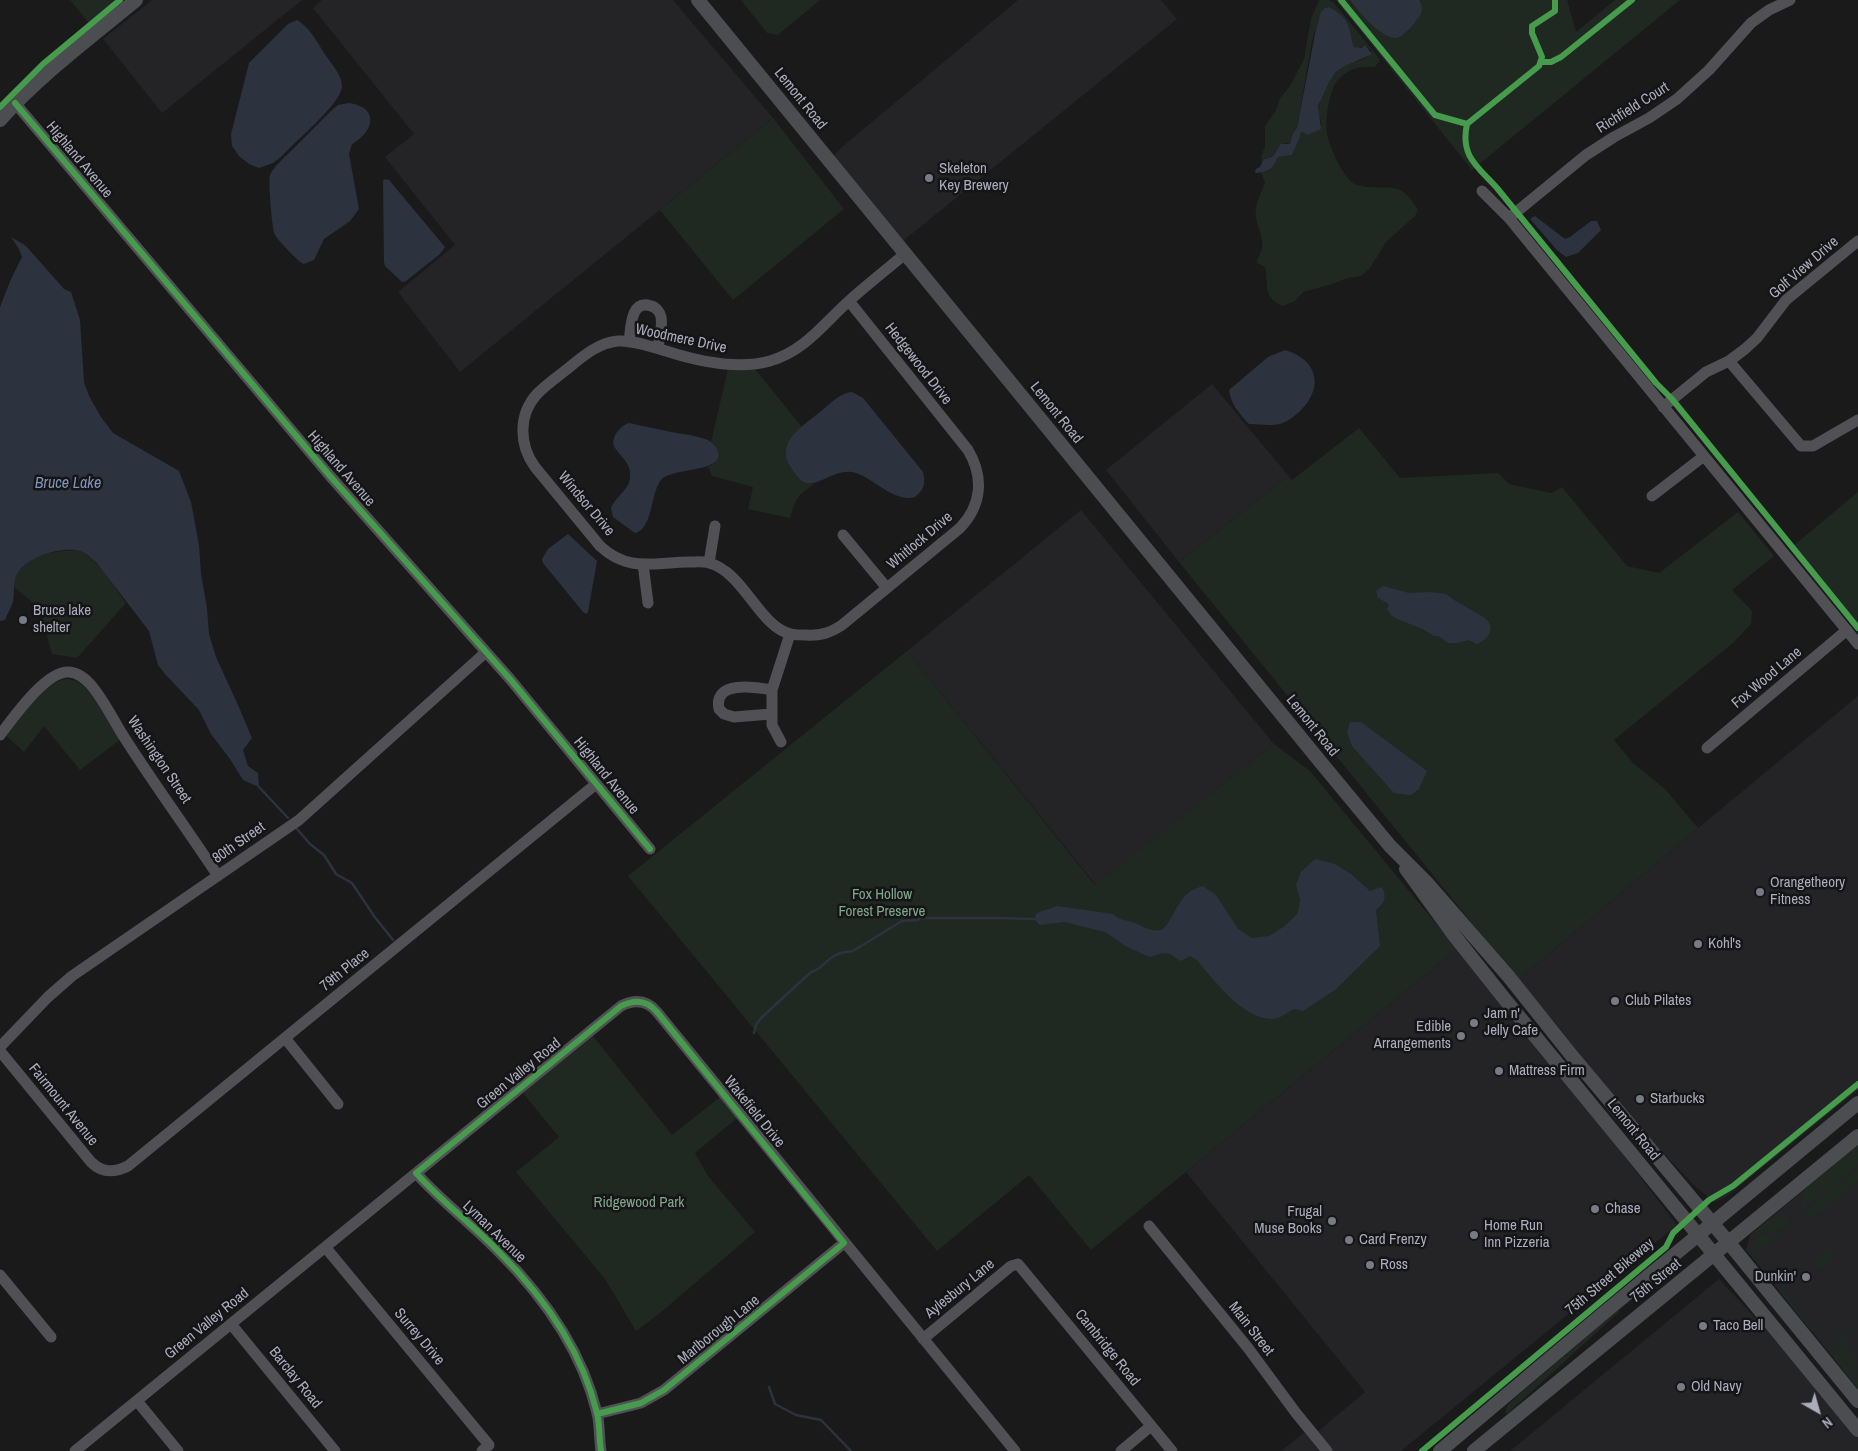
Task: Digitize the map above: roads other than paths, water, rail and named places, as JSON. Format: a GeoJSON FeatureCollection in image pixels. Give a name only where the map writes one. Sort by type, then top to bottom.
{"type":"FeatureCollection","features":[{"type":"Feature","properties":{"kind":"main road"},"geometry":{"type":"LineString","coordinates":[[0,120],[15,103],[136,0]]}},
{"type":"Feature","properties":{"kind":"main road","name":"Lemont Road"},"geometry":{"type":"LineString","coordinates":[[698,0],[1390,846],[1459,918],[1713,1223],[1858,1402]]}},
{"type":"Feature","properties":{"kind":"main road","name":"Lemont Road"},"geometry":{"type":"LineString","coordinates":[[1390,846],[1418,889],[1453,934],[1858,1430]]}},
{"type":"Feature","properties":{"kind":"main road","name":"75th Street"},"geometry":{"type":"LineString","coordinates":[[1440,1451],[1858,1103]]}},
{"type":"Feature","properties":{"kind":"main road","name":"75th Street"},"geometry":{"type":"LineString","coordinates":[[1474,1451],[1858,1136]]}},
{"type":"Feature","properties":{"kind":"main road"},"geometry":{"type":"LineString","coordinates":[[1492,1437],[1500,1418],[1499,1401]]}},
{"type":"Feature","properties":{"kind":"street","name":"Richfield Court"},"geometry":{"type":"LineString","coordinates":[[1509,218],[1586,155],[1649,118],[1677,99],[1709,70],[1750,23],[1769,10],[1790,0]]}},
{"type":"Feature","properties":{"kind":"street","name":"Highland Avenue"},"geometry":{"type":"LineString","coordinates":[[15,103],[330,476],[486,652],[650,849]]}},
{"type":"Feature","properties":{"kind":"street"},"geometry":{"type":"LineString","coordinates":[[1482,191],[1509,218],[1858,644]]}},
{"type":"Feature","properties":{"kind":"street","name":"Golf View Drive"},"geometry":{"type":"LineString","coordinates":[[1663,407],[1706,372],[1729,361],[1757,338],[1786,300],[1858,241]]}},
{"type":"Feature","properties":{"kind":"street","name":"Woodmere Drive"},"geometry":{"type":"LineString","coordinates":[[569,368],[591,350],[618,341],[658,348],[727,365],[770,361],[793,352],[802,346],[826,326],[849,301],[905,254]]}},
{"type":"Feature","properties":{"kind":"street","name":"Hedgewood Drive"},"geometry":{"type":"LineString","coordinates":[[849,301],[964,446]]}},
{"type":"Feature","properties":{"kind":"street"},"geometry":{"type":"LineString","coordinates":[[629,342],[633,313],[638,307],[646,304],[655,307],[661,316],[658,348]]}},
{"type":"Feature","properties":{"kind":"street"},"geometry":{"type":"LineString","coordinates":[[1729,361],[1801,446],[1813,446],[1858,420]]}},
{"type":"Feature","properties":{"kind":"street","name":"Windsor Drive"},"geometry":{"type":"LineString","coordinates":[[569,368],[537,394],[530,405],[522,427],[527,453],[535,467],[600,546],[618,558],[635,565],[709,562]]}},
{"type":"Feature","properties":{"kind":"street","name":"Whitlock Drive"},"geometry":{"type":"LineString","coordinates":[[790,634],[816,636],[842,625],[960,528],[972,513],[979,498],[978,474],[972,457],[964,446]]}},
{"type":"Feature","properties":{"kind":"street"},"geometry":{"type":"LineString","coordinates":[[1652,496],[1704,456]]}},
{"type":"Feature","properties":{"kind":"street"},"geometry":{"type":"LineString","coordinates":[[715,526],[709,562],[729,574],[770,621],[790,634],[772,690],[772,725],[781,742]]}},
{"type":"Feature","properties":{"kind":"street"},"geometry":{"type":"LineString","coordinates":[[843,535],[888,588]]}},
{"type":"Feature","properties":{"kind":"street"},"geometry":{"type":"LineString","coordinates":[[644,564],[648,603]]}},
{"type":"Feature","properties":{"kind":"street","name":"Fox Wood Lane"},"geometry":{"type":"LineString","coordinates":[[1707,748],[1847,630]]}},
{"type":"Feature","properties":{"kind":"street","name":"80th Street"},"geometry":{"type":"LineString","coordinates":[[0,1047],[48,997],[72,976],[299,820],[486,652]]}},
{"type":"Feature","properties":{"kind":"street","name":"Washington Street"},"geometry":{"type":"LineString","coordinates":[[0,735],[46,681],[66,672],[76,674],[84,679],[98,694],[123,736],[218,876]]}},
{"type":"Feature","properties":{"kind":"street"},"geometry":{"type":"LineString","coordinates":[[771,714],[728,716],[719,709],[718,702],[720,696],[732,688],[772,690]]}},
{"type":"Feature","properties":{"kind":"street","name":"79th Place"},"geometry":{"type":"LineString","coordinates":[[108,1172],[120,1170],[128,1166],[596,784]]}},
{"type":"Feature","properties":{"kind":"street","name":"Green Valley Road"},"geometry":{"type":"LineString","coordinates":[[75,1451],[622,1006],[641,1001]]}},
{"type":"Feature","properties":{"kind":"street","name":"Wakefield Drive"},"geometry":{"type":"LineString","coordinates":[[641,1001],[657,1012],[1014,1451]]}},
{"type":"Feature","properties":{"kind":"street"},"geometry":{"type":"LineString","coordinates":[[285,1038],[338,1104]]}},
{"type":"Feature","properties":{"kind":"street","name":"Fairmount Avenue"},"geometry":{"type":"LineString","coordinates":[[0,1051],[91,1162],[108,1172]]}},
{"type":"Feature","properties":{"kind":"street","name":"Lyman Avenue"},"geometry":{"type":"LineString","coordinates":[[416,1173],[439,1198],[500,1252],[521,1275],[552,1316],[578,1360],[597,1414],[601,1451]]}},
{"type":"Feature","properties":{"kind":"street","name":"Main Street"},"geometry":{"type":"LineString","coordinates":[[1149,1226],[1248,1348],[1327,1451]]}},
{"type":"Feature","properties":{"kind":"street","name":"Marlborough Lane"},"geometry":{"type":"LineString","coordinates":[[597,1414],[641,1403],[664,1390],[844,1243]]}},
{"type":"Feature","properties":{"kind":"street","name":"Surrey Drive"},"geometry":{"type":"LineString","coordinates":[[326,1248],[485,1448]]}},
{"type":"Feature","properties":{"kind":"street","name":"Aylesbury Lane"},"geometry":{"type":"LineString","coordinates":[[923,1339],[1011,1266],[1018,1264]]}},
{"type":"Feature","properties":{"kind":"street","name":"Cambridge Road"},"geometry":{"type":"LineString","coordinates":[[1018,1264],[1172,1451]]}},
{"type":"Feature","properties":{"kind":"street"},"geometry":{"type":"LineString","coordinates":[[0,1274],[51,1337]]}},
{"type":"Feature","properties":{"kind":"street","name":"Barclay Road"},"geometry":{"type":"LineString","coordinates":[[231,1324],[335,1451]]}},
{"type":"Feature","properties":{"kind":"street"},"geometry":{"type":"LineString","coordinates":[[137,1401],[178,1451]]}},
{"type":"Feature","properties":{"kind":"street"},"geometry":{"type":"LineString","coordinates":[[1121,1451],[1151,1426]]}},
{"type":"Feature","properties":{"kind":"water"},"geometry":{"type":"Polygon","coordinates":[[[1350,0],[1419,0],[1422,11],[1409,29],[1398,38],[1395,38],[1382,33],[1376,28],[1350,0]]]}},
{"type":"Feature","properties":{"kind":"water"},"geometry":{"type":"Polygon","coordinates":[[[1329,7],[1341,15],[1348,24],[1354,47],[1361,48],[1365,45],[1372,54],[1345,66],[1336,72],[1329,82],[1318,106],[1321,129],[1307,135],[1303,132],[1300,133],[1292,155],[1278,157],[1270,169],[1256,173],[1256,169],[1260,167],[1264,159],[1273,156],[1281,144],[1290,144],[1293,133],[1297,128],[1316,29],[1321,12],[1329,7]]]}},
{"type":"Feature","properties":{"kind":"water"},"geometry":{"type":"Polygon","coordinates":[[[297,20],[316,39],[338,74],[342,87],[339,95],[325,113],[281,157],[273,163],[259,168],[249,164],[239,156],[232,146],[231,134],[249,63],[288,24],[297,20]]]}},
{"type":"Feature","properties":{"kind":"water"},"geometry":{"type":"Polygon","coordinates":[[[349,103],[359,105],[365,109],[369,114],[370,120],[365,133],[352,144],[349,154],[359,209],[350,221],[324,239],[314,260],[304,264],[293,256],[275,235],[270,175],[279,162],[331,111],[338,105],[349,103]]]}},
{"type":"Feature","properties":{"kind":"water"},"geometry":{"type":"Polygon","coordinates":[[[385,179],[389,180],[445,247],[440,254],[406,281],[402,282],[385,266],[384,262],[383,181],[385,179]]]}},
{"type":"Feature","properties":{"kind":"water"},"geometry":{"type":"Polygon","coordinates":[[[1535,216],[1565,239],[1591,221],[1597,221],[1601,230],[1578,253],[1566,257],[1557,250],[1531,220],[1535,216]]]}},
{"type":"Feature","properties":{"kind":"water","name":"Bruce Lake"},"geometry":{"type":"Polygon","coordinates":[[[11,237],[26,246],[64,289],[71,292],[80,320],[84,382],[89,396],[101,417],[113,433],[179,471],[191,502],[199,545],[209,634],[216,657],[252,738],[243,750],[248,766],[258,773],[259,787],[243,780],[211,734],[199,710],[158,665],[149,631],[96,562],[86,554],[73,550],[56,551],[30,561],[19,571],[15,579],[12,604],[5,620],[0,621],[0,307],[22,257],[11,237]]]}},
{"type":"Feature","properties":{"kind":"water"},"geometry":{"type":"Polygon","coordinates":[[[1285,350],[1296,354],[1310,367],[1314,375],[1313,393],[1300,411],[1285,422],[1272,425],[1249,424],[1234,404],[1229,390],[1268,357],[1285,350]]]}},
{"type":"Feature","properties":{"kind":"water"},"geometry":{"type":"Polygon","coordinates":[[[852,392],[863,398],[923,472],[924,486],[915,497],[907,498],[892,494],[856,473],[841,473],[820,481],[807,483],[795,474],[790,466],[786,457],[786,449],[793,435],[835,399],[843,394],[852,392]]]}},
{"type":"Feature","properties":{"kind":"water"},"geometry":{"type":"Polygon","coordinates":[[[629,423],[701,438],[713,444],[718,452],[718,459],[706,467],[675,473],[661,480],[657,486],[645,525],[635,533],[613,517],[611,508],[627,487],[630,479],[628,465],[614,444],[617,432],[629,423]]]}},
{"type":"Feature","properties":{"kind":"water"},"geometry":{"type":"Polygon","coordinates":[[[568,534],[597,561],[588,612],[586,614],[543,563],[542,559],[548,549],[568,534]]]}},
{"type":"Feature","properties":{"kind":"water"},"geometry":{"type":"Polygon","coordinates":[[[1383,586],[1409,593],[1430,592],[1446,594],[1485,618],[1490,626],[1490,633],[1477,644],[1469,640],[1448,643],[1439,636],[1434,636],[1391,615],[1387,609],[1389,604],[1378,598],[1376,591],[1383,586]]]}},
{"type":"Feature","properties":{"kind":"water"},"geometry":{"type":"Polygon","coordinates":[[[1350,722],[1361,722],[1427,771],[1419,789],[1411,795],[1394,793],[1352,746],[1347,733],[1350,722]]]}},
{"type":"Feature","properties":{"kind":"water"},"geometry":{"type":"Polygon","coordinates":[[[1315,859],[1335,864],[1351,874],[1370,891],[1382,887],[1384,900],[1376,910],[1380,946],[1335,990],[1303,1011],[1294,1009],[1280,1017],[1268,1019],[1257,1016],[1245,1009],[1222,990],[1197,960],[1190,956],[1181,961],[1170,954],[1162,953],[1150,957],[1127,947],[1105,932],[1064,922],[1040,925],[1034,919],[1037,913],[1057,906],[1113,914],[1118,918],[1147,929],[1161,930],[1167,925],[1186,895],[1192,890],[1203,886],[1216,895],[1238,929],[1252,938],[1269,936],[1285,926],[1298,913],[1300,900],[1296,885],[1301,872],[1315,859]]]}},
{"type":"Feature","properties":{"kind":"waterway"},"geometry":{"type":"LineString","coordinates":[[259,787],[288,818]]}},
{"type":"Feature","properties":{"kind":"waterway"},"geometry":{"type":"LineString","coordinates":[[297,829],[310,844],[324,855],[336,874],[352,883],[393,940]]}},
{"type":"Feature","properties":{"kind":"waterway"},"geometry":{"type":"LineString","coordinates":[[754,1033],[756,1025],[761,1018],[811,972],[836,955],[853,951],[902,921],[918,920],[920,918],[1034,919]]}},
{"type":"Feature","properties":{"kind":"waterway"},"geometry":{"type":"LineString","coordinates":[[769,1387],[775,1404],[796,1415],[821,1420],[851,1451]]}},
{"type":"Feature","properties":{"kind":"place","name":"Skeleton Key Brewery"},"geometry":{"type":"Point","coordinates":[929,178]}},
{"type":"Feature","properties":{"kind":"place","name":"Bruce lake shelter"},"geometry":{"type":"Point","coordinates":[23,620]}},
{"type":"Feature","properties":{"kind":"place","name":"Orangetheory Fitness"},"geometry":{"type":"Point","coordinates":[1760,892]}},
{"type":"Feature","properties":{"kind":"place","name":"Kohl's"},"geometry":{"type":"Point","coordinates":[1698,944]}},
{"type":"Feature","properties":{"kind":"place","name":"Club Pilates"},"geometry":{"type":"Point","coordinates":[1615,1001]}},
{"type":"Feature","properties":{"kind":"place","name":"Jam n' Jelly Cafe"},"geometry":{"type":"Point","coordinates":[1474,1023]}},
{"type":"Feature","properties":{"kind":"place","name":"Edible Arrangements"},"geometry":{"type":"Point","coordinates":[1461,1036]}},
{"type":"Feature","properties":{"kind":"place","name":"Mattress Firm"},"geometry":{"type":"Point","coordinates":[1499,1071]}},
{"type":"Feature","properties":{"kind":"place","name":"Starbucks"},"geometry":{"type":"Point","coordinates":[1640,1099]}},
{"type":"Feature","properties":{"kind":"place","name":"Chase"},"geometry":{"type":"Point","coordinates":[1595,1209]}},
{"type":"Feature","properties":{"kind":"place","name":"Frugal Muse Books"},"geometry":{"type":"Point","coordinates":[1332,1221]}},
{"type":"Feature","properties":{"kind":"place","name":"Home Run Inn Pizzeria"},"geometry":{"type":"Point","coordinates":[1474,1235]}},
{"type":"Feature","properties":{"kind":"place","name":"Card Frenzy"},"geometry":{"type":"Point","coordinates":[1349,1240]}},
{"type":"Feature","properties":{"kind":"place","name":"Ross"},"geometry":{"type":"Point","coordinates":[1370,1265]}},
{"type":"Feature","properties":{"kind":"place","name":"Dunkin'"},"geometry":{"type":"Point","coordinates":[1806,1277]}},
{"type":"Feature","properties":{"kind":"place","name":"Taco Bell"},"geometry":{"type":"Point","coordinates":[1703,1326]}},
{"type":"Feature","properties":{"kind":"place","name":"Old Navy"},"geometry":{"type":"Point","coordinates":[1681,1387]}},
{"type":"Feature","properties":{"kind":"park label","name":"Fox Hollow Forest Preserve"},"geometry":{"type":"Point","coordinates":[882,904]}},
{"type":"Feature","properties":{"kind":"park label","name":"Ridgewood Park"},"geometry":{"type":"Point","coordinates":[639,1203]}}]}
